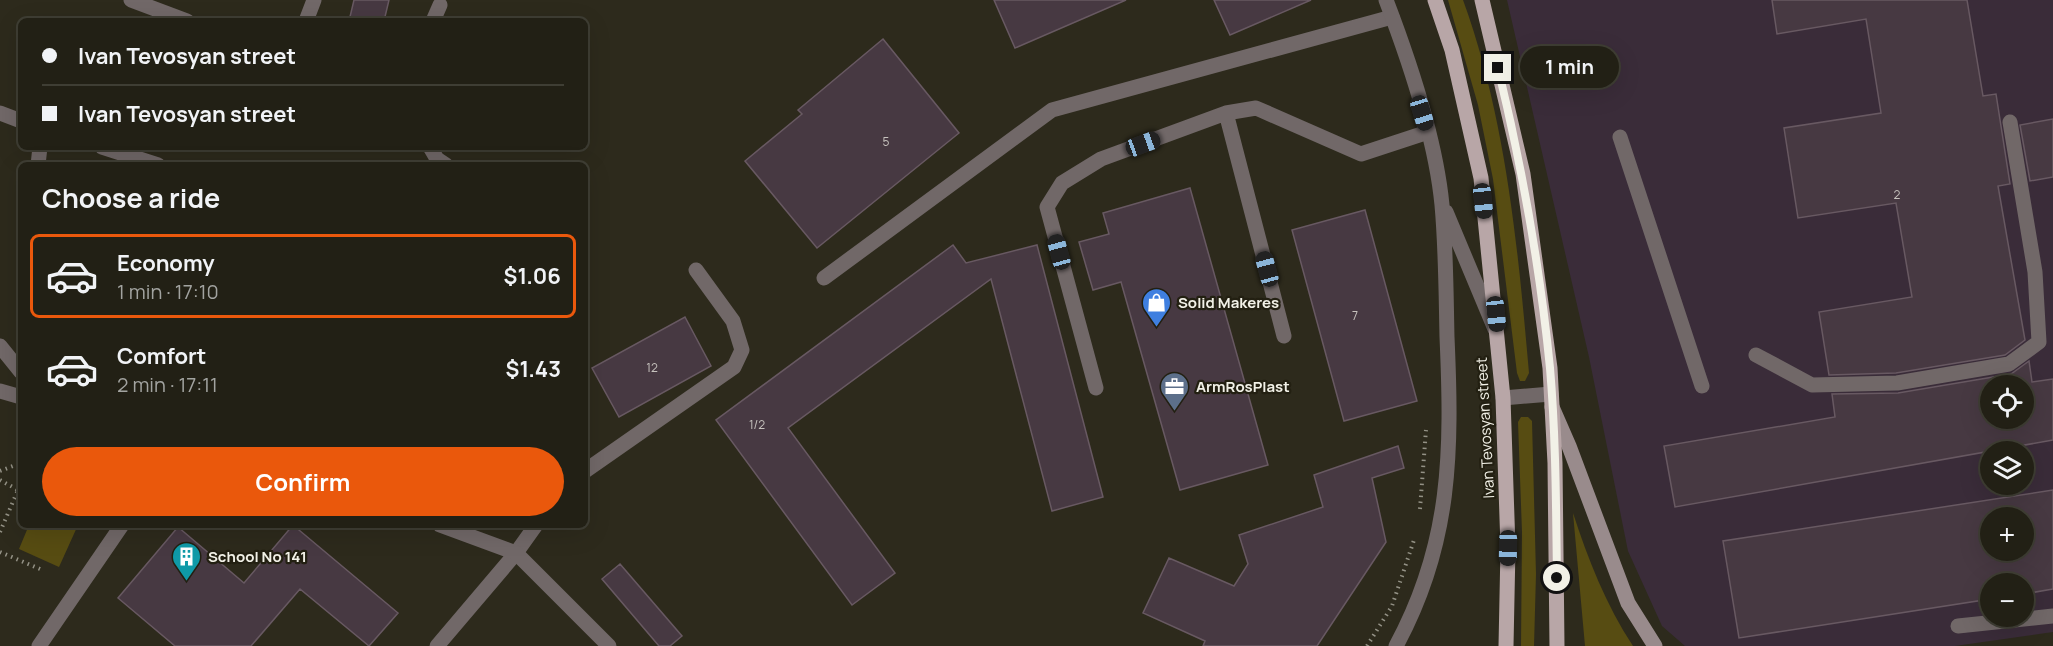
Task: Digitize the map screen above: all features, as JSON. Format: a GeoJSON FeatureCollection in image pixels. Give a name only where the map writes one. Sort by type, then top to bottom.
{"type":"FeatureCollection","features":[{"type":"Feature","properties":{"kind":"main road","name":"Ivan Tevosyan street"},"geometry":{"type":"LineString","coordinates":[[1435,0],[1452,50],[1481,178],[1503,398],[1508,548],[1506,646]]}},
{"type":"Feature","properties":{"kind":"main road"},"geometry":{"type":"LineString","coordinates":[[1482,0],[1523,174],[1551,400],[1555,463],[1557,646]]}},
{"type":"Feature","properties":{"kind":"main road"},"geometry":{"type":"LineString","coordinates":[[1551,400],[1628,603],[1655,646]]}},
{"type":"Feature","properties":{"kind":"street"},"geometry":{"type":"LineString","coordinates":[[131,0],[180,18]]}},
{"type":"Feature","properties":{"kind":"street"},"geometry":{"type":"LineString","coordinates":[[307,18],[314,0]]}},
{"type":"Feature","properties":{"kind":"street"},"geometry":{"type":"LineString","coordinates":[[1386,0],[1428,132],[1442,204],[1451,423],[1449,473],[1439,540],[1410,622],[1396,646]]}},
{"type":"Feature","properties":{"kind":"street"},"geometry":{"type":"LineString","coordinates":[[434,18],[440,4]]}},
{"type":"Feature","properties":{"kind":"street"},"geometry":{"type":"LineString","coordinates":[[824,278],[1052,110],[1392,17]]}},
{"type":"Feature","properties":{"kind":"street"},"geometry":{"type":"LineString","coordinates":[[1096,388],[1047,207],[1062,183],[1101,159],[1226,113],[1256,108],[1361,154],[1428,132]]}},
{"type":"Feature","properties":{"kind":"street"},"geometry":{"type":"LineString","coordinates":[[1226,113],[1284,336]]}},
{"type":"Feature","properties":{"kind":"street"},"geometry":{"type":"LineString","coordinates":[[0,114],[18,120]]}},
{"type":"Feature","properties":{"kind":"street"},"geometry":{"type":"LineString","coordinates":[[1756,356],[1812,385],[1897,383],[2009,364],[2039,342],[2035,272],[2010,122]]}},
{"type":"Feature","properties":{"kind":"street"},"geometry":{"type":"LineString","coordinates":[[1620,137],[1701,386]]}},
{"type":"Feature","properties":{"kind":"street"},"geometry":{"type":"LineString","coordinates":[[111,150],[149,162]]}},
{"type":"Feature","properties":{"kind":"street"},"geometry":{"type":"LineString","coordinates":[[432,150],[442,162]]}},
{"type":"Feature","properties":{"kind":"street"},"geometry":{"type":"LineString","coordinates":[[1442,204],[1498,337]]}},
{"type":"Feature","properties":{"kind":"street"},"geometry":{"type":"LineString","coordinates":[[588,469],[734,367],[742,350],[733,321],[696,270]]}},
{"type":"Feature","properties":{"kind":"street"},"geometry":{"type":"LineString","coordinates":[[0,346],[18,368]]}},
{"type":"Feature","properties":{"kind":"street"},"geometry":{"type":"LineString","coordinates":[[0,391],[18,396]]}},
{"type":"Feature","properties":{"kind":"street"},"geometry":{"type":"LineString","coordinates":[[1503,398],[1551,400]]}},
{"type":"Feature","properties":{"kind":"street"},"geometry":{"type":"LineString","coordinates":[[39,646],[120,528]]}},
{"type":"Feature","properties":{"kind":"street"},"geometry":{"type":"LineString","coordinates":[[448,528],[516,553],[609,646]]}},
{"type":"Feature","properties":{"kind":"street"},"geometry":{"type":"LineString","coordinates":[[437,646],[516,553],[534,528]]}},
{"type":"Feature","properties":{"kind":"street"},"geometry":{"type":"LineString","coordinates":[[1958,626],[2053,616]]}},
{"type":"Feature","properties":{"kind":"path"},"geometry":{"type":"LineString","coordinates":[[1420,511],[1425,430]]}},
{"type":"Feature","properties":{"kind":"path"},"geometry":{"type":"LineString","coordinates":[[0,471],[18,464]]}},
{"type":"Feature","properties":{"kind":"path"},"geometry":{"type":"LineString","coordinates":[[0,480],[18,490],[0,532]]}},
{"type":"Feature","properties":{"kind":"path"},"geometry":{"type":"LineString","coordinates":[[1368,646],[1392,606],[1416,533]]}},
{"type":"Feature","properties":{"kind":"path"},"geometry":{"type":"LineString","coordinates":[[0,552],[40,569]]}},
{"type":"Feature","properties":{"kind":"shaded area"},"geometry":{"type":"Polygon","coordinates":[[[1448,0],[1463,0],[1478,45],[1500,137],[1520,279],[1529,373],[1525,381],[1520,381],[1517,373],[1493,179],[1478,105],[1448,0]]]}},
{"type":"Feature","properties":{"kind":"shaded area"},"geometry":{"type":"Polygon","coordinates":[[[1507,0],[2053,0],[2053,632],[1955,646],[1685,646],[1662,626],[1628,551],[1589,357],[1507,0]]]}},
{"type":"Feature","properties":{"kind":"shaded area"},"geometry":{"type":"Polygon","coordinates":[[[1521,417],[1528,417],[1532,421],[1536,574],[1534,646],[1521,646],[1522,532],[1518,422],[1521,417]]]}},
{"type":"Feature","properties":{"kind":"shaded area"},"geometry":{"type":"Polygon","coordinates":[[[1573,513],[1598,581],[1633,646],[1585,646],[1573,513]]]}},
{"type":"Feature","properties":{"kind":"shaded area"},"geometry":{"type":"Polygon","coordinates":[[[28,528],[77,528],[59,567],[19,549],[28,528]]]}},
{"type":"Feature","properties":{"kind":"building"},"geometry":{"type":"Polygon","coordinates":[[[354,0],[389,0],[385,18],[350,18],[354,0]]]}},
{"type":"Feature","properties":{"kind":"building"},"geometry":{"type":"Polygon","coordinates":[[[994,0],[1126,0],[1015,48],[994,0]]]}},
{"type":"Feature","properties":{"kind":"building"},"geometry":{"type":"Polygon","coordinates":[[[1214,0],[1311,0],[1230,35],[1214,0]]]}},
{"type":"Feature","properties":{"kind":"building"},"geometry":{"type":"Polygon","coordinates":[[[1772,0],[1967,0],[1983,96],[1996,94],[2010,184],[1998,186],[2025,340],[2005,355],[1896,373],[1829,375],[1819,312],[1912,297],[1896,203],[1798,218],[1784,128],[1881,113],[1866,19],[1777,34],[1772,0]]]}},
{"type":"Feature","properties":{"kind":"building"},"geometry":{"type":"Polygon","coordinates":[[[883,39],[959,133],[817,248],[745,161],[802,114],[798,110],[883,39]]]}},
{"type":"Feature","properties":{"kind":"building"},"geometry":{"type":"Polygon","coordinates":[[[2053,119],[2053,177],[2030,181],[2020,125],[2053,119]]]}},
{"type":"Feature","properties":{"kind":"building"},"geometry":{"type":"Polygon","coordinates":[[[1190,188],[1268,465],[1180,490],[1121,282],[1093,290],[1079,242],[1109,234],[1103,213],[1190,188]]]}},
{"type":"Feature","properties":{"kind":"building"},"geometry":{"type":"Polygon","coordinates":[[[1365,210],[1417,401],[1344,421],[1292,230],[1365,210]]]}},
{"type":"Feature","properties":{"kind":"building"},"geometry":{"type":"Polygon","coordinates":[[[953,245],[966,263],[1037,245],[1103,497],[1052,511],[991,279],[788,428],[895,573],[852,605],[716,420],[953,245]]]}},
{"type":"Feature","properties":{"kind":"building"},"geometry":{"type":"Polygon","coordinates":[[[685,317],[711,366],[619,417],[592,368],[685,317]]]}},
{"type":"Feature","properties":{"kind":"building"},"geometry":{"type":"Polygon","coordinates":[[[2029,361],[2031,375],[2005,375],[2011,374],[2029,361]]]}},
{"type":"Feature","properties":{"kind":"building"},"geometry":{"type":"Polygon","coordinates":[[[1980,379],[1980,429],[2034,429],[2034,382],[2053,379],[2053,440],[2034,443],[2034,441],[1980,441],[1980,453],[1675,507],[1664,446],[1835,417],[1832,394],[1898,393],[1980,379]]]}},
{"type":"Feature","properties":{"kind":"building"},"geometry":{"type":"Polygon","coordinates":[[[1398,446],[1404,468],[1372,478],[1386,542],[1317,646],[1203,646],[1205,641],[1143,613],[1169,558],[1234,586],[1248,564],[1239,535],[1323,507],[1314,475],[1398,446]]]}},
{"type":"Feature","properties":{"kind":"building"},"geometry":{"type":"Polygon","coordinates":[[[2053,490],[2053,589],[2034,592],[2034,573],[1980,573],[1980,601],[1739,638],[1723,541],[2021,495],[2034,495],[2034,493],[2053,490]]]}},
{"type":"Feature","properties":{"kind":"building","name":"School No 141"},"geometry":{"type":"Polygon","coordinates":[[[177,528],[244,583],[290,528],[297,528],[398,613],[369,646],[300,589],[251,646],[175,646],[118,598],[177,528]]]}},
{"type":"Feature","properties":{"kind":"building"},"geometry":{"type":"Polygon","coordinates":[[[620,564],[682,636],[670,646],[659,646],[602,579],[620,564]]]}},
{"type":"Feature","properties":{"kind":"place","name":"Solid Makeres"},"geometry":{"type":"Point","coordinates":[1157,328]}},
{"type":"Feature","properties":{"kind":"place","name":"ArmRosPlast"},"geometry":{"type":"Point","coordinates":[1175,412]}},
{"type":"Feature","properties":{"kind":"place","name":"School No 141"},"geometry":{"type":"Point","coordinates":[187,582]}},
{"type":"Feature","properties":{"kind":"route"},"geometry":{"type":"LineString","coordinates":[[1498,68],[1523,174],[1550,368],[1555,463],[1557,578]]}}]}
